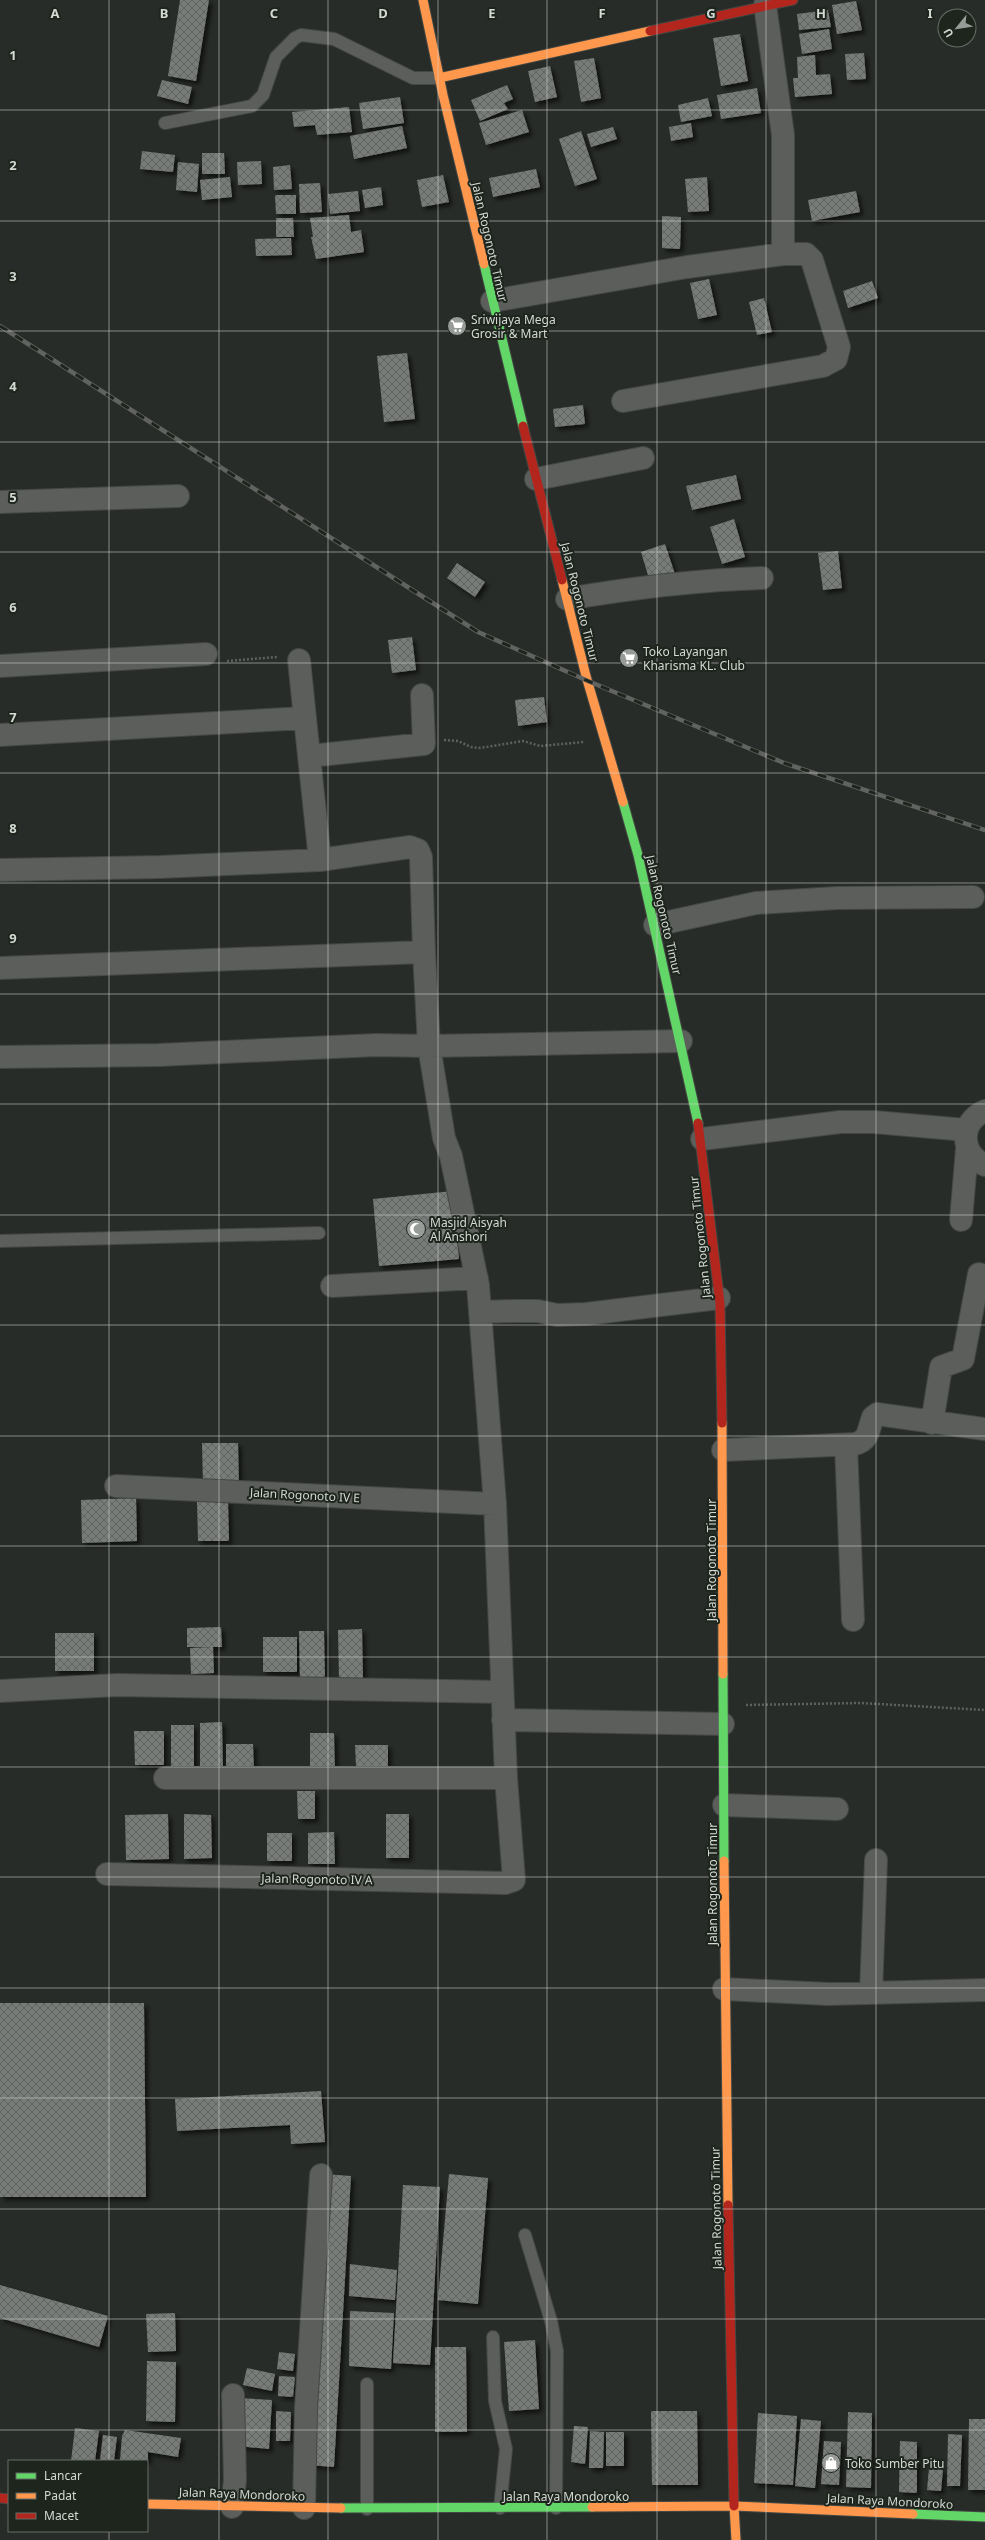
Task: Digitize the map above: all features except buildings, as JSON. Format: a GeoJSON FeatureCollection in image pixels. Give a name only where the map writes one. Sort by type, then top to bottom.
{"type":"FeatureCollection","features":[{"type":"Feature","properties":{"kind":"main road","name":"Jalan Rogonoto Timur"},"geometry":{"type":"LineString","coordinates":[[423,0],[439,78],[536,479],[604,739],[638,855],[702,1139],[719,1298],[723,1450],[724,1989],[734,2506],[736,2540]]}},
{"type":"Feature","properties":{"kind":"main road"},"geometry":{"type":"LineString","coordinates":[[439,78],[793,0]]}},
{"type":"Feature","properties":{"kind":"main road","name":"Jalan Raya Mondoroko"},"geometry":{"type":"LineString","coordinates":[[148,2504],[367,2509],[734,2506],[985,2518]]}},
{"type":"Feature","properties":{"kind":"street"},"geometry":{"type":"LineString","coordinates":[[765,5],[783,135],[783,254]]}},
{"type":"Feature","properties":{"kind":"street"},"geometry":{"type":"LineString","coordinates":[[492,301],[687,268],[783,254],[806,254],[812,260],[839,347],[836,359],[823,366],[623,401]]}},
{"type":"Feature","properties":{"kind":"street"},"geometry":{"type":"LineString","coordinates":[[536,479],[643,458]]}},
{"type":"Feature","properties":{"kind":"street"},"geometry":{"type":"LineString","coordinates":[[0,502],[178,496]]}},
{"type":"Feature","properties":{"kind":"street"},"geometry":{"type":"LineString","coordinates":[[567,599],[632,588],[706,580],[762,578]]}},
{"type":"Feature","properties":{"kind":"street"},"geometry":{"type":"LineString","coordinates":[[0,666],[206,654]]}},
{"type":"Feature","properties":{"kind":"street"},"geometry":{"type":"LineString","coordinates":[[300,660],[320,860]]}},
{"type":"Feature","properties":{"kind":"street"},"geometry":{"type":"LineString","coordinates":[[310,756],[424,744],[422,695]]}},
{"type":"Feature","properties":{"kind":"street"},"geometry":{"type":"LineString","coordinates":[[0,735],[305,718]]}},
{"type":"Feature","properties":{"kind":"street"},"geometry":{"type":"LineString","coordinates":[[0,870],[160,867],[320,860],[410,847],[418,850],[422,857],[424,952],[429,1046],[444,1138],[451,1156],[476,1278],[480,1312],[495,1504],[506,1778],[165,1778]]}},
{"type":"Feature","properties":{"kind":"street"},"geometry":{"type":"LineString","coordinates":[[654,925],[756,903],[837,898],[973,897]]}},
{"type":"Feature","properties":{"kind":"street"},"geometry":{"type":"LineString","coordinates":[[0,968],[424,952]]}},
{"type":"Feature","properties":{"kind":"street"},"geometry":{"type":"LineString","coordinates":[[0,1057],[159,1055],[376,1045],[429,1046],[681,1041]]}},
{"type":"Feature","properties":{"kind":"street"},"geometry":{"type":"LineString","coordinates":[[961,1220],[967,1139],[976,1116],[985,1111]]}},
{"type":"Feature","properties":{"kind":"street"},"geometry":{"type":"LineString","coordinates":[[702,1139],[840,1122],[874,1122],[967,1139]]}},
{"type":"Feature","properties":{"kind":"street"},"geometry":{"type":"LineString","coordinates":[[967,1139],[972,1156],[985,1165]]}},
{"type":"Feature","properties":{"kind":"street"},"geometry":{"type":"LineString","coordinates":[[932,1422],[941,1367],[963,1358],[979,1274]]}},
{"type":"Feature","properties":{"kind":"street"},"geometry":{"type":"LineString","coordinates":[[332,1286],[476,1278]]}},
{"type":"Feature","properties":{"kind":"street"},"geometry":{"type":"LineString","coordinates":[[480,1312],[526,1311],[557,1315],[586,1314],[719,1298]]}},
{"type":"Feature","properties":{"kind":"street"},"geometry":{"type":"LineString","coordinates":[[723,1450],[846,1445],[863,1442],[867,1437],[872,1417],[877,1414],[985,1429]]}},
{"type":"Feature","properties":{"kind":"street"},"geometry":{"type":"LineString","coordinates":[[846,1445],[853,1620]]}},
{"type":"Feature","properties":{"kind":"street","name":"Jalan Rogonoto IV E"},"geometry":{"type":"LineString","coordinates":[[116,1486],[495,1504]]}},
{"type":"Feature","properties":{"kind":"street"},"geometry":{"type":"LineString","coordinates":[[0,1691],[118,1685],[502,1692]]}},
{"type":"Feature","properties":{"kind":"street"},"geometry":{"type":"LineString","coordinates":[[503,1720],[723,1715]]}},
{"type":"Feature","properties":{"kind":"street","name":"Jalan Rogonoto IV A"},"geometry":{"type":"LineString","coordinates":[[107,1874],[505,1883],[514,1880],[506,1778]]}},
{"type":"Feature","properties":{"kind":"street"},"geometry":{"type":"LineString","coordinates":[[724,1805],[836,1808]]}},
{"type":"Feature","properties":{"kind":"street"},"geometry":{"type":"LineString","coordinates":[[871,1993],[876,1860]]}},
{"type":"Feature","properties":{"kind":"street"},"geometry":{"type":"LineString","coordinates":[[724,1989],[828,1994],[985,1990]]}},
{"type":"Feature","properties":{"kind":"street"},"geometry":{"type":"LineString","coordinates":[[304,2508],[306,2408],[320,2175]]}},
{"type":"Feature","properties":{"kind":"street"},"geometry":{"type":"LineString","coordinates":[[232,2507],[235,2480],[233,2396]]}},
{"type":"Feature","properties":{"kind":"lane"},"geometry":{"type":"LineString","coordinates":[[165,124],[252,106],[263,95],[276,57],[294,38],[301,35],[334,39],[413,78],[439,78]]}},
{"type":"Feature","properties":{"kind":"lane"},"geometry":{"type":"LineString","coordinates":[[0,1241],[319,1233]]}},
{"type":"Feature","properties":{"kind":"lane"},"geometry":{"type":"LineString","coordinates":[[525,2235],[550,2321],[557,2351],[556,2508]]}},
{"type":"Feature","properties":{"kind":"lane"},"geometry":{"type":"LineString","coordinates":[[493,2337],[495,2401],[506,2449],[500,2508]]}},
{"type":"Feature","properties":{"kind":"lane"},"geometry":{"type":"LineString","coordinates":[[367,2384],[367,2509]]}},
{"type":"Feature","properties":{"kind":"path"},"geometry":{"type":"LineString","coordinates":[[206,654],[217,661],[295,655],[300,660]]}},
{"type":"Feature","properties":{"kind":"path"},"geometry":{"type":"LineString","coordinates":[[424,744],[458,741],[468,746],[480,748],[524,741],[540,746],[557,746],[604,739]]}},
{"type":"Feature","properties":{"kind":"path"},"geometry":{"type":"LineString","coordinates":[[723,1715],[860,1703],[985,1710]]}},
{"type":"Feature","properties":{"kind":"railway"},"geometry":{"type":"LineString","coordinates":[[0,326],[478,632],[588,681],[784,763],[985,830]]}},
{"type":"Feature","properties":{"kind":"traffic: fast"},"geometry":{"type":"LineString","coordinates":[[484,264],[523,426]]}},
{"type":"Feature","properties":{"kind":"traffic: fast"},"geometry":{"type":"LineString","coordinates":[[623,802],[638,855],[698,1123]]}},
{"type":"Feature","properties":{"kind":"traffic: fast"},"geometry":{"type":"LineString","coordinates":[[723,1674],[724,1861]]}},
{"type":"Feature","properties":{"kind":"traffic: fast"},"geometry":{"type":"LineString","coordinates":[[341,2508],[592,2507]]}},
{"type":"Feature","properties":{"kind":"traffic: fast"},"geometry":{"type":"LineString","coordinates":[[913,2514],[985,2517]]}},
{"type":"Feature","properties":{"kind":"traffic: slow"},"geometry":{"type":"LineString","coordinates":[[423,0],[443,95],[484,264]]}},
{"type":"Feature","properties":{"kind":"traffic: slow"},"geometry":{"type":"LineString","coordinates":[[439,78],[650,31]]}},
{"type":"Feature","properties":{"kind":"traffic: slow"},"geometry":{"type":"LineString","coordinates":[[562,580],[586,676],[623,802]]}},
{"type":"Feature","properties":{"kind":"traffic: slow"},"geometry":{"type":"LineString","coordinates":[[722,1423],[723,1674]]}},
{"type":"Feature","properties":{"kind":"traffic: slow"},"geometry":{"type":"LineString","coordinates":[[724,1861],[728,2205]]}},
{"type":"Feature","properties":{"kind":"traffic: slow"},"geometry":{"type":"LineString","coordinates":[[148,2504],[341,2508]]}},
{"type":"Feature","properties":{"kind":"traffic: slow"},"geometry":{"type":"LineString","coordinates":[[592,2507],[734,2506],[913,2514]]}},
{"type":"Feature","properties":{"kind":"traffic: slow"},"geometry":{"type":"LineString","coordinates":[[734,2506],[736,2540]]}},
{"type":"Feature","properties":{"kind":"traffic: jam"},"geometry":{"type":"LineString","coordinates":[[650,31],[793,0]]}},
{"type":"Feature","properties":{"kind":"traffic: jam"},"geometry":{"type":"LineString","coordinates":[[523,426],[562,580]]}},
{"type":"Feature","properties":{"kind":"traffic: jam"},"geometry":{"type":"LineString","coordinates":[[698,1123],[720,1303],[722,1423]]}},
{"type":"Feature","properties":{"kind":"traffic: jam"},"geometry":{"type":"LineString","coordinates":[[728,2205],[734,2506]]}},
{"type":"Feature","properties":{"kind":"traffic: jam"},"geometry":{"type":"LineString","coordinates":[[0,2498],[8,2499]]}},
{"type":"Feature","properties":{"kind":"place","name":"Sriwijaya Mega Grosir & Mart"},"geometry":{"type":"Point","coordinates":[457,326]}},
{"type":"Feature","properties":{"kind":"place","name":"Toko Layangan Kharisma KL. Club"},"geometry":{"type":"Point","coordinates":[629,658]}},
{"type":"Feature","properties":{"kind":"place","name":"Masjid Aisyah Al Anshori"},"geometry":{"type":"Point","coordinates":[416,1229]}},
{"type":"Feature","properties":{"kind":"place","name":"Toko Sumber Pitu"},"geometry":{"type":"Point","coordinates":[831,2463]}}]}
